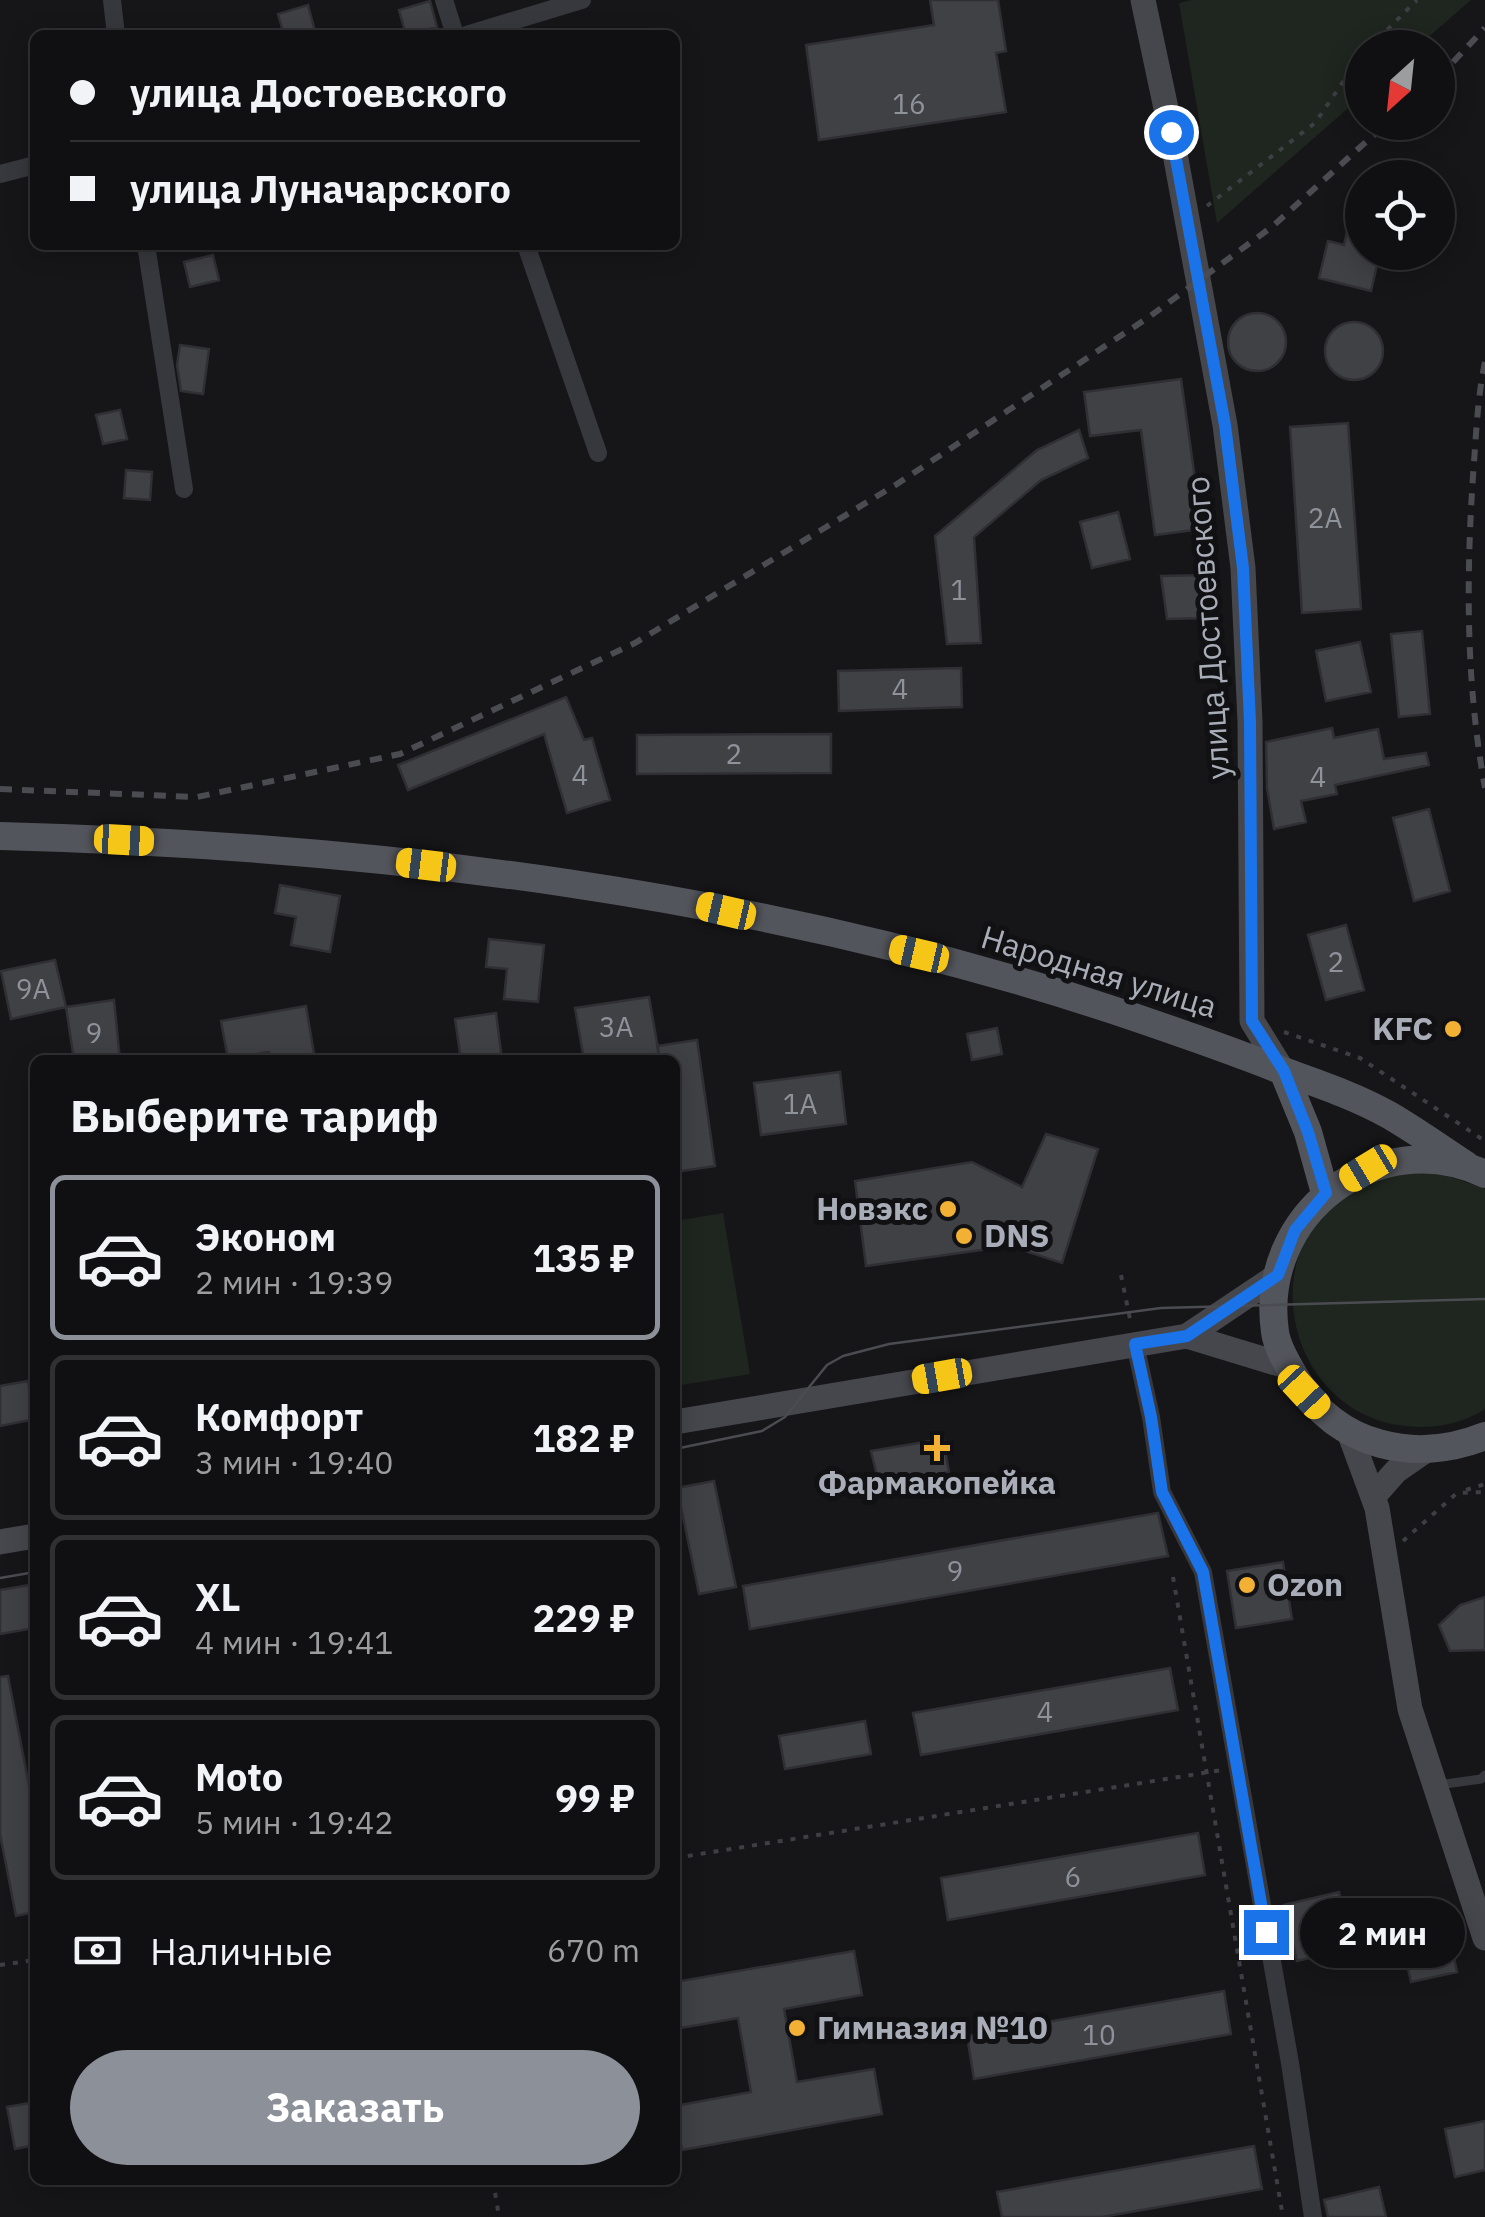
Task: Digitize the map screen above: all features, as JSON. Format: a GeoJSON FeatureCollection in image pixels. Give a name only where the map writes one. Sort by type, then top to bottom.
{"type":"FeatureCollection","features":[{"type":"Feature","properties":{"kind":"main road","name":"Народная улица"},"geometry":{"type":"LineString","coordinates":[[0,836],[277,848],[499,874],[688,902],[919,954],[1060,992],[1334,1089],[1389,1115],[1475,1169]]}},
{"type":"Feature","properties":{"kind":"main road"},"geometry":{"type":"LineString","coordinates":[[1284,1071],[1326,1193]]}},
{"type":"Feature","properties":{"kind":"main road"},"geometry":{"type":"LineString","coordinates":[[1475,1169],[1416,1158],[1368,1168],[1326,1193],[1295,1230],[1278,1275],[1275,1334],[1304,1392],[1349,1432],[1386,1446],[1425,1451],[1462,1445],[1485,1436]]}},
{"type":"Feature","properties":{"kind":"street"},"geometry":{"type":"LineString","coordinates":[[112,0],[115,30]]}},
{"type":"Feature","properties":{"kind":"street"},"geometry":{"type":"LineString","coordinates":[[444,0],[453,30]]}},
{"type":"Feature","properties":{"kind":"street"},"geometry":{"type":"LineString","coordinates":[[483,30],[582,0]]}},
{"type":"Feature","properties":{"kind":"street","name":"улица Достоевского"},"geometry":{"type":"LineString","coordinates":[[1143,0],[1225,425],[1243,568],[1250,722],[1252,1021]]}},
{"type":"Feature","properties":{"kind":"street"},"geometry":{"type":"LineString","coordinates":[[0,174],[30,166]]}},
{"type":"Feature","properties":{"kind":"street"},"geometry":{"type":"LineString","coordinates":[[147,250],[184,488]]}},
{"type":"Feature","properties":{"kind":"street"},"geometry":{"type":"LineString","coordinates":[[528,250],[598,453]]}},
{"type":"Feature","properties":{"kind":"street"},"geometry":{"type":"LineString","coordinates":[[1252,1021],[1284,1071]]}},
{"type":"Feature","properties":{"kind":"street"},"geometry":{"type":"LineString","coordinates":[[680,1421],[1187,1336],[1278,1275]]}},
{"type":"Feature","properties":{"kind":"street"},"geometry":{"type":"LineString","coordinates":[[1187,1336],[1289,1367]]}},
{"type":"Feature","properties":{"kind":"street"},"geometry":{"type":"LineString","coordinates":[[1135,1344],[1162,1492],[1203,1572],[1314,2217]]}},
{"type":"Feature","properties":{"kind":"street"},"geometry":{"type":"LineString","coordinates":[[1349,1432],[1373,1497],[1410,1710],[1485,1938]]}},
{"type":"Feature","properties":{"kind":"street"},"geometry":{"type":"LineString","coordinates":[[1373,1497],[1396,1471],[1425,1451]]}},
{"type":"Feature","properties":{"kind":"street"},"geometry":{"type":"LineString","coordinates":[[0,1542],[30,1537]]}},
{"type":"Feature","properties":{"kind":"lane"},"geometry":{"type":"LineString","coordinates":[[1435,1786],[1481,1779],[1485,1775]]}},
{"type":"Feature","properties":{"kind":"path"},"geometry":{"type":"LineString","coordinates":[[1387,30],[1417,0]]}},
{"type":"Feature","properties":{"kind":"path"},"geometry":{"type":"LineString","coordinates":[[1189,230],[1198,214],[1315,123],[1345,79]]}},
{"type":"Feature","properties":{"kind":"path"},"geometry":{"type":"LineString","coordinates":[[1252,1021],[1360,1058],[1485,1141]]}},
{"type":"Feature","properties":{"kind":"path"},"geometry":{"type":"LineString","coordinates":[[1121,1275],[1135,1344]]}},
{"type":"Feature","properties":{"kind":"path"},"geometry":{"type":"LineString","coordinates":[[1384,1557],[1457,1493],[1485,1484]]}},
{"type":"Feature","properties":{"kind":"path"},"geometry":{"type":"LineString","coordinates":[[1457,1493],[1485,1492]]}},
{"type":"Feature","properties":{"kind":"path"},"geometry":{"type":"LineString","coordinates":[[1173,1577],[1282,2217]]}},
{"type":"Feature","properties":{"kind":"path"},"geometry":{"type":"LineString","coordinates":[[680,1857],[1237,1768]]}},
{"type":"Feature","properties":{"kind":"path"},"geometry":{"type":"LineString","coordinates":[[0,1965],[30,1961]]}},
{"type":"Feature","properties":{"kind":"path"},"geometry":{"type":"LineString","coordinates":[[495,2185],[499,2217]]}},
{"type":"Feature","properties":{"kind":"shaded area"},"geometry":{"type":"Polygon","coordinates":[[[1471,0],[1437,30],[1345,30],[1345,111],[1217,223],[1179,3],[1471,0]]]}},
{"type":"Feature","properties":{"kind":"shaded area"},"geometry":{"type":"Polygon","coordinates":[[[1438,1172],[1485,1189],[1485,1409],[1446,1425],[1405,1426],[1364,1414],[1332,1391],[1309,1360],[1296,1323],[1293,1285],[1302,1247],[1323,1213],[1367,1183],[1386,1177],[1438,1172]]]}},
{"type":"Feature","properties":{"kind":"shaded area"},"geometry":{"type":"Polygon","coordinates":[[[723,1213],[750,1374],[680,1385],[680,1220],[723,1213]]]}},
{"type":"Feature","properties":{"kind":"building"},"geometry":{"type":"Polygon","coordinates":[[[930,0],[998,0],[1006,51],[996,53],[1006,112],[819,140],[806,45],[934,25],[930,0]]]}},
{"type":"Feature","properties":{"kind":"building"},"geometry":{"type":"Polygon","coordinates":[[[430,1],[437,27],[405,30],[399,10],[430,1]]]}},
{"type":"Feature","properties":{"kind":"building"},"geometry":{"type":"Polygon","coordinates":[[[308,5],[315,30],[283,30],[278,14],[308,5]]]}},
{"type":"Feature","properties":{"kind":"building"},"geometry":{"type":"Polygon","coordinates":[[[1328,241],[1344,245],[1345,241],[1345,270],[1376,270],[1371,291],[1319,278],[1328,241]]]}},
{"type":"Feature","properties":{"kind":"building"},"geometry":{"type":"Polygon","coordinates":[[[213,255],[219,280],[190,287],[184,262],[213,255]]]}},
{"type":"Feature","properties":{"kind":"building"},"geometry":{"type":"Polygon","coordinates":[[[1257,313],[1277,322],[1286,342],[1277,362],[1257,371],[1237,362],[1228,342],[1237,322],[1257,313]]]}},
{"type":"Feature","properties":{"kind":"building"},"geometry":{"type":"Polygon","coordinates":[[[1354,322],[1374,331],[1383,351],[1374,371],[1354,380],[1334,371],[1325,351],[1334,331],[1354,322]]]}},
{"type":"Feature","properties":{"kind":"building"},"geometry":{"type":"Polygon","coordinates":[[[180,345],[209,349],[203,394],[181,391],[177,365],[180,345]]]}},
{"type":"Feature","properties":{"kind":"building"},"geometry":{"type":"Polygon","coordinates":[[[1181,379],[1202,529],[1155,535],[1141,430],[1090,436],[1084,392],[1181,379]]]}},
{"type":"Feature","properties":{"kind":"building"},"geometry":{"type":"Polygon","coordinates":[[[120,410],[127,439],[103,444],[96,415],[120,410]]]}},
{"type":"Feature","properties":{"kind":"building"},"geometry":{"type":"Polygon","coordinates":[[[1348,423],[1361,609],[1302,613],[1290,427],[1348,423]]]}},
{"type":"Feature","properties":{"kind":"building"},"geometry":{"type":"Polygon","coordinates":[[[1079,430],[1088,458],[1041,480],[974,537],[981,643],[947,644],[935,536],[1037,450],[1079,430]]]}},
{"type":"Feature","properties":{"kind":"building"},"geometry":{"type":"Polygon","coordinates":[[[126,470],[152,472],[150,500],[124,498],[126,470]]]}},
{"type":"Feature","properties":{"kind":"building"},"geometry":{"type":"Polygon","coordinates":[[[1118,512],[1130,559],[1092,568],[1080,522],[1118,512]]]}},
{"type":"Feature","properties":{"kind":"building"},"geometry":{"type":"Polygon","coordinates":[[[1209,575],[1211,618],[1167,619],[1161,576],[1209,575]]]}},
{"type":"Feature","properties":{"kind":"building"},"geometry":{"type":"Polygon","coordinates":[[[1422,631],[1430,714],[1399,717],[1391,634],[1422,631]]]}},
{"type":"Feature","properties":{"kind":"building"},"geometry":{"type":"Polygon","coordinates":[[[1360,642],[1371,692],[1326,701],[1316,651],[1360,642]]]}},
{"type":"Feature","properties":{"kind":"building"},"geometry":{"type":"Polygon","coordinates":[[[961,668],[962,707],[839,711],[838,671],[961,668]]]}},
{"type":"Feature","properties":{"kind":"building"},"geometry":{"type":"Polygon","coordinates":[[[566,697],[584,740],[592,738],[610,800],[567,813],[544,734],[408,790],[398,765],[566,697]]]}},
{"type":"Feature","properties":{"kind":"building"},"geometry":{"type":"Polygon","coordinates":[[[1332,728],[1334,738],[1378,729],[1384,759],[1426,753],[1429,765],[1335,785],[1337,794],[1301,801],[1306,822],[1274,829],[1267,788],[1266,742],[1332,728]]]}},
{"type":"Feature","properties":{"kind":"building"},"geometry":{"type":"Polygon","coordinates":[[[831,734],[831,773],[637,774],[637,735],[831,734]]]}},
{"type":"Feature","properties":{"kind":"building"},"geometry":{"type":"Polygon","coordinates":[[[1429,809],[1450,891],[1414,901],[1393,818],[1429,809]]]}},
{"type":"Feature","properties":{"kind":"building"},"geometry":{"type":"Polygon","coordinates":[[[280,885],[340,896],[330,952],[291,945],[296,917],[275,913],[280,885]]]}},
{"type":"Feature","properties":{"kind":"building"},"geometry":{"type":"Polygon","coordinates":[[[1346,925],[1364,990],[1326,1000],[1308,935],[1346,925]]]}},
{"type":"Feature","properties":{"kind":"building"},"geometry":{"type":"Polygon","coordinates":[[[489,939],[544,945],[538,1002],[504,999],[507,969],[486,967],[489,939]]]}},
{"type":"Feature","properties":{"kind":"building"},"geometry":{"type":"Polygon","coordinates":[[[55,960],[66,1007],[11,1019],[1,971],[55,960]]]}},
{"type":"Feature","properties":{"kind":"building"},"geometry":{"type":"Polygon","coordinates":[[[649,997],[659,1054],[583,1055],[575,1008],[649,997]]]}},
{"type":"Feature","properties":{"kind":"building"},"geometry":{"type":"Polygon","coordinates":[[[114,1000],[120,1055],[73,1055],[66,1007],[114,1000]]]}},
{"type":"Feature","properties":{"kind":"building"},"geometry":{"type":"Polygon","coordinates":[[[306,1006],[314,1055],[227,1055],[221,1021],[306,1006]]]}},
{"type":"Feature","properties":{"kind":"building"},"geometry":{"type":"Polygon","coordinates":[[[496,1013],[501,1055],[460,1055],[455,1019],[496,1013]]]}},
{"type":"Feature","properties":{"kind":"building"},"geometry":{"type":"Polygon","coordinates":[[[997,1028],[1002,1054],[972,1060],[967,1034],[997,1028]]]}},
{"type":"Feature","properties":{"kind":"building"},"geometry":{"type":"Polygon","coordinates":[[[697,1040],[715,1166],[680,1171],[680,1055],[659,1055],[657,1046],[697,1040]]]}},
{"type":"Feature","properties":{"kind":"building"},"geometry":{"type":"Polygon","coordinates":[[[840,1072],[846,1124],[761,1135],[754,1083],[840,1072]]]}},
{"type":"Feature","properties":{"kind":"building"},"geometry":{"type":"Polygon","coordinates":[[[1046,1134],[1098,1149],[1062,1263],[1010,1246],[866,1266],[855,1181],[972,1162],[1022,1187],[1046,1134]]]}},
{"type":"Feature","properties":{"kind":"building"},"geometry":{"type":"Polygon","coordinates":[[[28,1381],[30,1420],[0,1426],[0,1386],[28,1381]]]}},
{"type":"Feature","properties":{"kind":"building"},"geometry":{"type":"Polygon","coordinates":[[[943,1439],[949,1472],[879,1484],[871,1451],[943,1439]]]}},
{"type":"Feature","properties":{"kind":"building"},"geometry":{"type":"Polygon","coordinates":[[[714,1481],[736,1587],[699,1594],[680,1487],[714,1481]]]}},
{"type":"Feature","properties":{"kind":"building"},"geometry":{"type":"Polygon","coordinates":[[[1158,1513],[1168,1556],[750,1629],[743,1586],[1158,1513]]]}},
{"type":"Feature","properties":{"kind":"building"},"geometry":{"type":"Polygon","coordinates":[[[1283,1562],[1292,1619],[1236,1628],[1227,1571],[1283,1562]]]}},
{"type":"Feature","properties":{"kind":"building"},"geometry":{"type":"Polygon","coordinates":[[[30,1585],[30,1629],[0,1634],[0,1590],[30,1585]]]}},
{"type":"Feature","properties":{"kind":"building"},"geometry":{"type":"Polygon","coordinates":[[[1485,1597],[1485,1650],[1450,1651],[1439,1625],[1460,1605],[1485,1597]]]}},
{"type":"Feature","properties":{"kind":"building"},"geometry":{"type":"Polygon","coordinates":[[[1170,1668],[1178,1710],[921,1755],[913,1713],[1170,1668]]]}},
{"type":"Feature","properties":{"kind":"building"},"geometry":{"type":"Polygon","coordinates":[[[8,1676],[30,1791],[30,1913],[16,1916],[0,1834],[0,1677],[8,1676]]]}},
{"type":"Feature","properties":{"kind":"building"},"geometry":{"type":"Polygon","coordinates":[[[865,1721],[871,1754],[785,1769],[779,1736],[865,1721]]]}},
{"type":"Feature","properties":{"kind":"building"},"geometry":{"type":"Polygon","coordinates":[[[1198,1833],[1205,1875],[948,1920],[941,1878],[1198,1833]]]}},
{"type":"Feature","properties":{"kind":"building"},"geometry":{"type":"Polygon","coordinates":[[[1339,1892],[1352,1948],[1297,1961],[1284,1905],[1339,1892]]]}},
{"type":"Feature","properties":{"kind":"building"},"geometry":{"type":"Polygon","coordinates":[[[1447,1924],[1457,1972],[1411,1982],[1400,1934],[1447,1924]]]}},
{"type":"Feature","properties":{"kind":"building"},"geometry":{"type":"Polygon","coordinates":[[[854,1951],[862,1995],[784,2009],[797,2082],[874,2069],[882,2114],[682,2150],[680,2105],[751,2092],[738,2018],[680,2028],[680,1981],[854,1951]]]}},
{"type":"Feature","properties":{"kind":"building"},"geometry":{"type":"Polygon","coordinates":[[[1224,1991],[1231,2034],[974,2079],[967,2036],[1224,1991]]]}},
{"type":"Feature","properties":{"kind":"building"},"geometry":{"type":"Polygon","coordinates":[[[30,2103],[30,2146],[15,2149],[7,2107],[30,2103]]]}},
{"type":"Feature","properties":{"kind":"building"},"geometry":{"type":"Polygon","coordinates":[[[1485,2121],[1485,2170],[1455,2177],[1445,2129],[1485,2121]]]}},
{"type":"Feature","properties":{"kind":"building"},"geometry":{"type":"Polygon","coordinates":[[[1254,2146],[1262,2189],[1102,2217],[1002,2217],[997,2192],[1254,2146]]]}},
{"type":"Feature","properties":{"kind":"building"},"geometry":{"type":"Polygon","coordinates":[[[1379,2187],[1386,2217],[1328,2217],[1324,2200],[1379,2187]]]}},
{"type":"Feature","properties":{"kind":"tram line"},"geometry":{"type":"LineString","coordinates":[[680,1448],[762,1431],[785,1417],[827,1365],[843,1356],[889,1344],[1161,1308],[1485,1299]]}},
{"type":"Feature","properties":{"kind":"tram line"},"geometry":{"type":"LineString","coordinates":[[0,1578],[30,1573]]}},
{"type":"Feature","properties":{"kind":"railway"},"geometry":{"type":"LineString","coordinates":[[1455,60],[1485,28]]}},
{"type":"Feature","properties":{"kind":"railway"},"geometry":{"type":"LineString","coordinates":[[0,789],[197,797],[400,754],[635,643],[897,484],[1149,317],[1273,226],[1368,140]]}},
{"type":"Feature","properties":{"kind":"railway"},"geometry":{"type":"LineString","coordinates":[[1485,362],[1476,433],[1469,593],[1474,710],[1485,788]]}},
{"type":"Feature","properties":{"kind":"place","name":"KFC"},"geometry":{"type":"Point","coordinates":[1453,1029]}},
{"type":"Feature","properties":{"kind":"place","name":"Новэкс"},"geometry":{"type":"Point","coordinates":[948,1209]}},
{"type":"Feature","properties":{"kind":"place","name":"DNS"},"geometry":{"type":"Point","coordinates":[964,1236]}},
{"type":"Feature","properties":{"kind":"place","name":"Фармакопейка"},"geometry":{"type":"Point","coordinates":[937,1448]}},
{"type":"Feature","properties":{"kind":"place","name":"Ozon"},"geometry":{"type":"Point","coordinates":[1247,1585]}},
{"type":"Feature","properties":{"kind":"place","name":"Гимназия №10"},"geometry":{"type":"Point","coordinates":[797,2028]}},
{"type":"Feature","properties":{"kind":"route"},"geometry":{"type":"LineString","coordinates":[[1171,132],[1225,425],[1243,568],[1250,722],[1252,1021],[1284,1071],[1326,1193],[1295,1230],[1278,1275],[1187,1336],[1135,1344],[1162,1492],[1203,1572],[1266,1932]]}}]}
